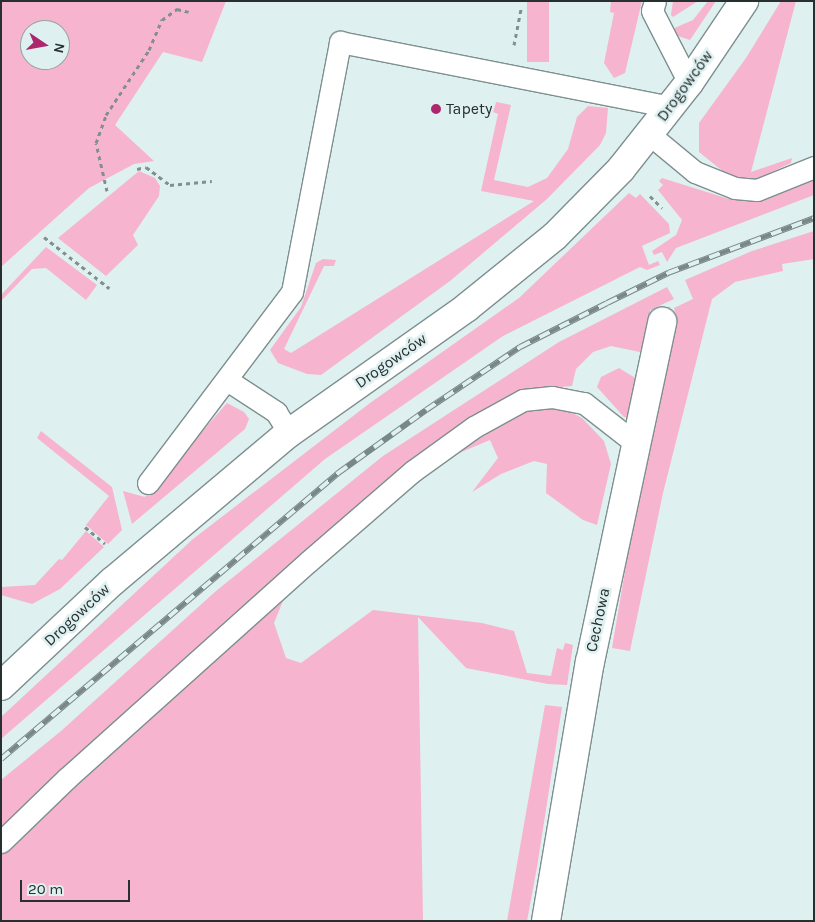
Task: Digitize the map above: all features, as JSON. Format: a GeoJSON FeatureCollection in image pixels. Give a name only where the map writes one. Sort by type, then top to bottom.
{"type":"FeatureCollection","features":[{"type":"Feature","properties":{"kind":"street","name":"Drogowców"},"geometry":{"type":"LineString","coordinates":[[4,678],[113,581],[289,433],[466,308],[555,236],[621,169],[689,83],[744,1]]}},
{"type":"Feature","properties":{"kind":"street","name":"Cechowa"},"geometry":{"type":"LineString","coordinates":[[546,921],[590,662],[634,442],[662,322]]}},
{"type":"Feature","properties":{"kind":"lane"},"geometry":{"type":"LineString","coordinates":[[655,1],[652,11],[689,83]]}},
{"type":"Feature","properties":{"kind":"lane"},"geometry":{"type":"LineString","coordinates":[[148,483],[292,292],[340,42],[670,107]]}},
{"type":"Feature","properties":{"kind":"lane"},"geometry":{"type":"LineString","coordinates":[[649,134],[695,172],[735,188],[756,190],[814,167]]}},
{"type":"Feature","properties":{"kind":"lane"},"geometry":{"type":"LineString","coordinates":[[227,380],[276,412],[289,433]]}},
{"type":"Feature","properties":{"kind":"lane"},"geometry":{"type":"LineString","coordinates":[[1,842],[73,772],[309,561],[413,471],[474,426],[523,400],[552,397],[584,403],[634,442]]}},
{"type":"Feature","properties":{"kind":"path"},"geometry":{"type":"LineString","coordinates":[[508,75],[521,8]]}},
{"type":"Feature","properties":{"kind":"path"},"geometry":{"type":"LineString","coordinates":[[107,191],[96,143],[106,115],[149,50],[162,20],[177,9],[189,12]]}},
{"type":"Feature","properties":{"kind":"path"},"geometry":{"type":"LineString","coordinates":[[137,169],[146,167],[170,185],[212,181]]}},
{"type":"Feature","properties":{"kind":"path"},"geometry":{"type":"LineString","coordinates":[[650,196],[662,208]]}},
{"type":"Feature","properties":{"kind":"path"},"geometry":{"type":"LineString","coordinates":[[44,237],[109,288]]}},
{"type":"Feature","properties":{"kind":"path"},"geometry":{"type":"LineString","coordinates":[[85,527],[112,549]]}},
{"type":"Feature","properties":{"kind":"shaded area"},"geometry":{"type":"Polygon","coordinates":[[[1,1],[226,1],[202,62],[163,52],[115,125],[154,161],[134,164],[89,188],[1,267],[1,1]]]}},
{"type":"Feature","properties":{"kind":"shaded area"},"geometry":{"type":"Polygon","coordinates":[[[527,1],[549,1],[549,62],[527,62],[527,1]]]}},
{"type":"Feature","properties":{"kind":"shaded area"},"geometry":{"type":"Polygon","coordinates":[[[611,1],[642,1],[625,73],[614,78],[604,63],[614,13],[610,12],[611,1]]]}},
{"type":"Feature","properties":{"kind":"shaded area"},"geometry":{"type":"Polygon","coordinates":[[[673,1],[698,1],[673,17],[671,15],[673,1]]]}},
{"type":"Feature","properties":{"kind":"shaded area"},"geometry":{"type":"Polygon","coordinates":[[[708,1],[716,1],[690,40],[675,35],[672,29],[693,20],[708,1]]]}},
{"type":"Feature","properties":{"kind":"shaded area"},"geometry":{"type":"Polygon","coordinates":[[[781,1],[796,1],[751,172],[792,158],[791,163],[759,178],[739,178],[725,173],[699,152],[699,123],[746,58],[781,1]]]}},
{"type":"Feature","properties":{"kind":"shaded area"},"geometry":{"type":"Polygon","coordinates":[[[496,102],[511,105],[494,180],[528,187],[547,178],[568,149],[577,117],[588,106],[608,108],[606,133],[600,145],[547,199],[450,281],[321,375],[307,374],[278,363],[270,350],[301,307],[316,263],[323,259],[336,260],[334,266],[324,266],[284,349],[291,353],[534,201],[481,191],[498,114],[493,112],[496,102]]]}},
{"type":"Feature","properties":{"kind":"shaded area"},"geometry":{"type":"Polygon","coordinates":[[[139,171],[155,178],[160,186],[159,196],[133,235],[138,245],[106,276],[58,238],[139,171]]]}},
{"type":"Feature","properties":{"kind":"shaded area"},"geometry":{"type":"Polygon","coordinates":[[[662,178],[729,199],[757,200],[814,178],[814,195],[676,248],[667,262],[662,252],[654,255],[652,251],[676,235],[682,220],[658,190],[663,185],[659,181],[662,178]]]}},
{"type":"Feature","properties":{"kind":"shaded area"},"geometry":{"type":"Polygon","coordinates":[[[629,193],[636,198],[640,194],[669,224],[670,233],[642,246],[649,265],[658,261],[660,265],[647,270],[640,267],[503,336],[325,459],[1,739],[1,717],[193,539],[370,403],[519,298],[629,193]]]}},
{"type":"Feature","properties":{"kind":"shaded area"},"geometry":{"type":"Polygon","coordinates":[[[814,231],[814,259],[782,264],[783,271],[735,282],[712,299],[663,493],[630,651],[612,648],[634,518],[677,319],[674,308],[693,299],[685,280],[752,251],[814,231]]]}},
{"type":"Feature","properties":{"kind":"shaded area"},"geometry":{"type":"Polygon","coordinates":[[[46,247],[97,285],[86,300],[46,268],[32,269],[1,301],[1,295],[46,247]]]}},
{"type":"Feature","properties":{"kind":"shaded area"},"geometry":{"type":"Polygon","coordinates":[[[667,287],[674,299],[650,310],[653,319],[640,352],[611,346],[593,352],[576,369],[572,386],[538,389],[511,398],[1,834],[1,780],[61,731],[216,591],[383,456],[559,342],[667,287]]]}},
{"type":"Feature","properties":{"kind":"shaded area"},"geometry":{"type":"Polygon","coordinates":[[[619,368],[637,379],[635,417],[624,417],[597,387],[601,377],[619,368]]]}},
{"type":"Feature","properties":{"kind":"shaded area"},"geometry":{"type":"Polygon","coordinates":[[[227,403],[244,412],[249,419],[245,429],[132,524],[123,491],[145,497],[227,403]]]}},
{"type":"Feature","properties":{"kind":"shaded area"},"geometry":{"type":"Polygon","coordinates":[[[532,406],[561,407],[582,418],[604,441],[611,464],[597,525],[583,520],[546,493],[547,464],[534,461],[501,474],[472,492],[498,458],[490,440],[433,464],[489,428],[532,406]]]}},
{"type":"Feature","properties":{"kind":"shaded area"},"geometry":{"type":"Polygon","coordinates":[[[41,431],[112,487],[122,530],[108,544],[86,525],[109,496],[37,438],[41,431]]]}},
{"type":"Feature","properties":{"kind":"shaded area"},"geometry":{"type":"Polygon","coordinates":[[[86,531],[104,547],[60,589],[32,604],[1,595],[1,587],[35,585],[59,559],[62,560],[86,531]]]}},
{"type":"Feature","properties":{"kind":"shaded area"},"geometry":{"type":"Polygon","coordinates":[[[287,591],[274,623],[286,658],[301,663],[373,610],[482,623],[514,631],[527,673],[551,676],[557,648],[563,650],[565,643],[573,645],[567,685],[548,684],[466,668],[418,617],[423,921],[1,921],[1,854],[56,800],[287,591]]]}},
{"type":"Feature","properties":{"kind":"shaded area"},"geometry":{"type":"Polygon","coordinates":[[[545,705],[562,707],[537,867],[527,921],[507,921],[545,705]]]}},
{"type":"Feature","properties":{"kind":"railway"},"geometry":{"type":"LineString","coordinates":[[1,759],[338,473],[426,410],[520,347],[668,273],[814,218]]}},
{"type":"Feature","properties":{"kind":"place","name":"Tapety"},"geometry":{"type":"Point","coordinates":[436,109]}}]}
